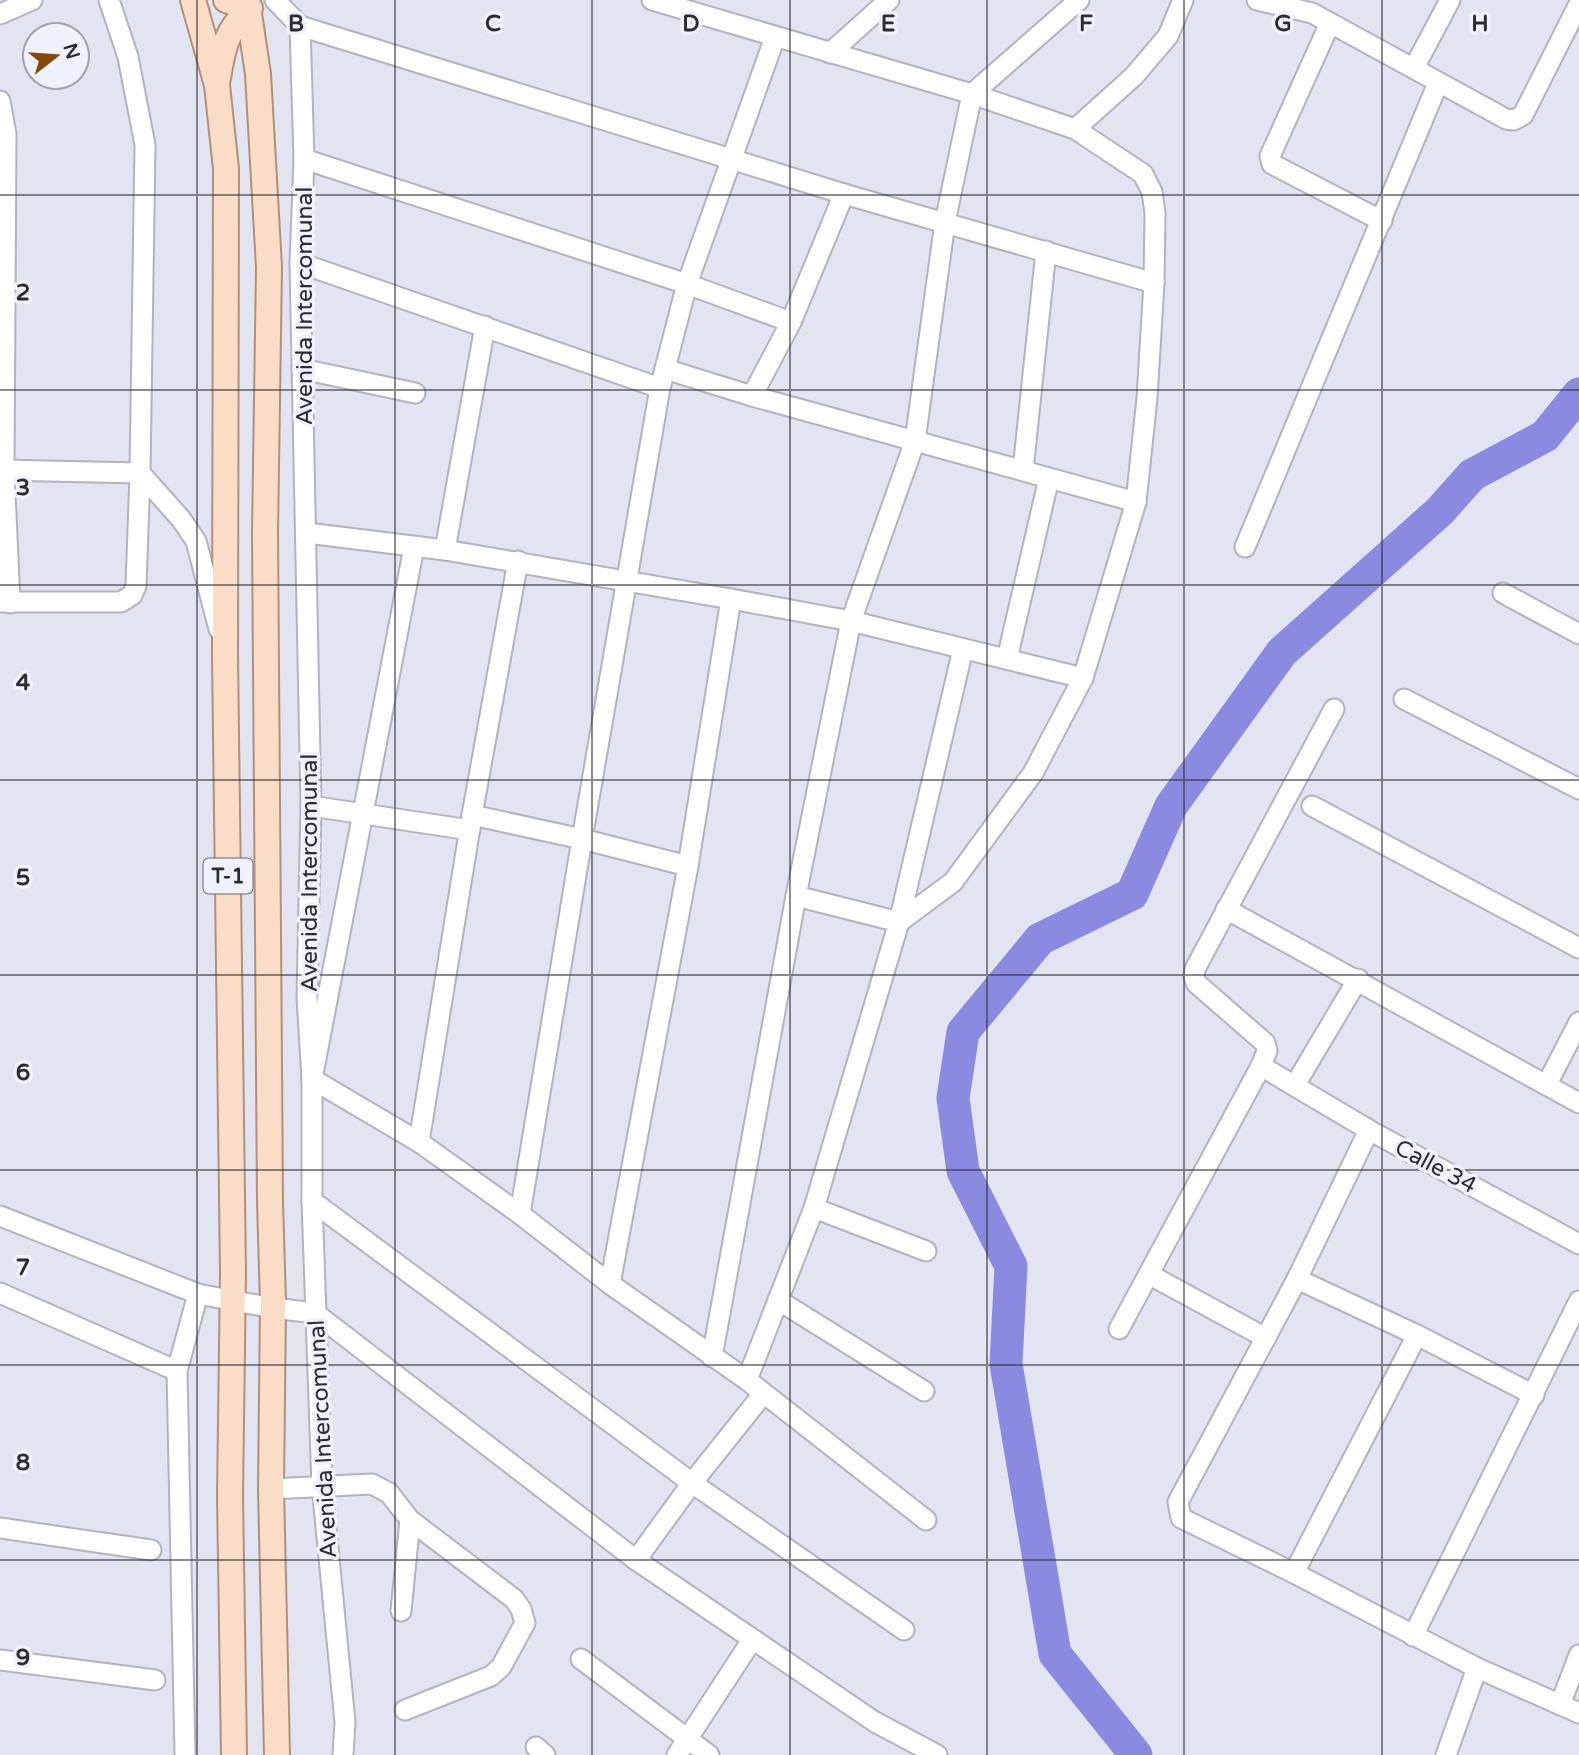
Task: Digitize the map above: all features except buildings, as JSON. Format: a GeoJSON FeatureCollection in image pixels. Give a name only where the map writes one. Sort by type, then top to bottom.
{"type":"FeatureCollection","features":[{"type":"Feature","properties":{"kind":"main road","name":"T-1"},"geometry":{"type":"LineString","coordinates":[[192,0],[217,85],[226,169],[225,657],[233,1272],[230,1496],[234,1755]]}},
{"type":"Feature","properties":{"kind":"main road"},"geometry":{"type":"LineString","coordinates":[[226,0],[261,2]]}},
{"type":"Feature","properties":{"kind":"main road"},"geometry":{"type":"LineString","coordinates":[[217,85],[225,41],[232,29],[261,2]]}},
{"type":"Feature","properties":{"kind":"main road","name":"Avenida Intercomunal"},"geometry":{"type":"LineString","coordinates":[[261,2],[258,74],[269,267],[265,547],[273,1308],[271,1489],[277,1755]]}},
{"type":"Feature","properties":{"kind":"street"},"geometry":{"type":"LineString","coordinates":[[0,14],[32,0]]}},
{"type":"Feature","properties":{"kind":"street"},"geometry":{"type":"LineString","coordinates":[[0,101],[6,134],[2,470],[5,602],[121,602],[132,595],[136,586],[145,145],[128,57],[109,0]]}},
{"type":"Feature","properties":{"kind":"street"},"geometry":{"type":"LineString","coordinates":[[652,0],[695,6],[775,37],[972,94],[1075,129],[1143,174],[1152,192],[1155,213],[1154,283],[1147,398],[1136,502],[1083,678],[1033,773],[953,882],[899,922]]}},
{"type":"Feature","properties":{"kind":"street"},"geometry":{"type":"LineString","coordinates":[[830,53],[889,0]]}},
{"type":"Feature","properties":{"kind":"street"},"geometry":{"type":"LineString","coordinates":[[712,1357],[796,896],[850,621],[915,441],[945,222],[972,94],[1079,0]]}},
{"type":"Feature","properties":{"kind":"street"},"geometry":{"type":"LineString","coordinates":[[1075,129],[1134,76],[1168,36],[1183,0]]}},
{"type":"Feature","properties":{"kind":"street"},"geometry":{"type":"LineString","coordinates":[[1257,0],[1315,7],[1330,23],[1506,119],[1514,120],[1523,115],[1579,4]]}},
{"type":"Feature","properties":{"kind":"street"},"geometry":{"type":"LineString","coordinates":[[1414,68],[1450,0]]}},
{"type":"Feature","properties":{"kind":"street"},"geometry":{"type":"LineString","coordinates":[[261,2],[300,26],[844,194],[1154,283]]}},
{"type":"Feature","properties":{"kind":"street"},"geometry":{"type":"LineString","coordinates":[[1330,23],[1270,156],[1272,164],[1382,221]]}},
{"type":"Feature","properties":{"kind":"street","name":"Avenida Intercomunal"},"geometry":{"type":"LineString","coordinates":[[300,26],[304,159],[300,263],[311,806],[307,986],[312,1079],[312,1201],[321,1486],[345,1722],[343,1755]]}},
{"type":"Feature","properties":{"kind":"street"},"geometry":{"type":"LineString","coordinates":[[520,1214],[582,839],[663,378],[687,284],[775,37]]}},
{"type":"Feature","properties":{"kind":"street"},"geometry":{"type":"LineString","coordinates":[[1245,547],[1438,83]]}},
{"type":"Feature","properties":{"kind":"street"},"geometry":{"type":"LineString","coordinates":[[304,159],[687,284],[791,321]]}},
{"type":"Feature","properties":{"kind":"street"},"geometry":{"type":"LineString","coordinates":[[752,396],[791,321],[844,194]]}},
{"type":"Feature","properties":{"kind":"street"},"geometry":{"type":"LineString","coordinates":[[1023,470],[1046,251]]}},
{"type":"Feature","properties":{"kind":"street"},"geometry":{"type":"LineString","coordinates":[[300,263],[485,326],[663,378],[752,396],[1136,502]]}},
{"type":"Feature","properties":{"kind":"street"},"geometry":{"type":"LineString","coordinates":[[445,550],[485,326]]}},
{"type":"Feature","properties":{"kind":"street"},"geometry":{"type":"LineString","coordinates":[[302,369],[415,393]]}},
{"type":"Feature","properties":{"kind":"street"},"geometry":{"type":"LineString","coordinates":[[2,470],[140,472],[181,519],[196,541],[225,657]]}},
{"type":"Feature","properties":{"kind":"street"},"geometry":{"type":"LineString","coordinates":[[1007,659],[1049,478]]}},
{"type":"Feature","properties":{"kind":"street"},"geometry":{"type":"LineString","coordinates":[[307,533],[517,561],[850,621],[1083,678]]}},
{"type":"Feature","properties":{"kind":"street"},"geometry":{"type":"LineString","coordinates":[[414,547],[312,1079],[419,1142],[520,1214],[610,1284],[747,1380],[926,1520]]}},
{"type":"Feature","properties":{"kind":"street"},"geometry":{"type":"LineString","coordinates":[[419,1142],[517,561]]}},
{"type":"Feature","properties":{"kind":"street"},"geometry":{"type":"LineString","coordinates":[[1503,593],[1579,634]]}},
{"type":"Feature","properties":{"kind":"street"},"geometry":{"type":"LineString","coordinates":[[610,1284],[688,866],[731,599]]}},
{"type":"Feature","properties":{"kind":"street"},"geometry":{"type":"LineString","coordinates":[[747,1380],[814,1208],[899,922],[963,649]]}},
{"type":"Feature","properties":{"kind":"street"},"geometry":{"type":"LineString","coordinates":[[1404,699],[1579,789]]}},
{"type":"Feature","properties":{"kind":"street"},"geometry":{"type":"LineString","coordinates":[[1119,1329],[1267,1051],[1265,1042],[1196,983],[1194,976],[1226,909],[1334,709]]}},
{"type":"Feature","properties":{"kind":"street"},"geometry":{"type":"LineString","coordinates":[[311,806],[471,822],[582,839],[688,866]]}},
{"type":"Feature","properties":{"kind":"street"},"geometry":{"type":"LineString","coordinates":[[1312,806],[1579,948]]}},
{"type":"Feature","properties":{"kind":"street"},"geometry":{"type":"LineString","coordinates":[[796,896],[899,922]]}},
{"type":"Feature","properties":{"kind":"street"},"geometry":{"type":"LineString","coordinates":[[1226,909],[1579,1102]]}},
{"type":"Feature","properties":{"kind":"street"},"geometry":{"type":"LineString","coordinates":[[1295,1085],[1358,979]]}},
{"type":"Feature","properties":{"kind":"street"},"geometry":{"type":"LineString","coordinates":[[1547,1084],[1579,1022]]}},
{"type":"Feature","properties":{"kind":"street","name":"Calle 34"},"geometry":{"type":"LineString","coordinates":[[1261,1066],[1369,1130],[1579,1244]]}},
{"type":"Feature","properties":{"kind":"street"},"geometry":{"type":"LineString","coordinates":[[1369,1130],[1297,1279],[1178,1502],[1177,1510],[1181,1518],[1294,1573],[1413,1636],[1579,1713]]}},
{"type":"Feature","properties":{"kind":"street"},"geometry":{"type":"LineString","coordinates":[[312,1201],[692,1483],[904,1630]]}},
{"type":"Feature","properties":{"kind":"street"},"geometry":{"type":"LineString","coordinates":[[814,1208],[926,1251]]}},
{"type":"Feature","properties":{"kind":"street"},"geometry":{"type":"LineString","coordinates":[[0,1216],[198,1294],[273,1308],[315,1312],[636,1560],[875,1722],[937,1755]]}},
{"type":"Feature","properties":{"kind":"street"},"geometry":{"type":"LineString","coordinates":[[1150,1275],[1266,1338]]}},
{"type":"Feature","properties":{"kind":"street"},"geometry":{"type":"LineString","coordinates":[[1297,1279],[1417,1335],[1534,1395]]}},
{"type":"Feature","properties":{"kind":"street"},"geometry":{"type":"LineString","coordinates":[[0,1293],[177,1371]]}},
{"type":"Feature","properties":{"kind":"street"},"geometry":{"type":"LineString","coordinates":[[185,1755],[177,1371],[198,1294]]}},
{"type":"Feature","properties":{"kind":"street"},"geometry":{"type":"LineString","coordinates":[[778,1300],[924,1391]]}},
{"type":"Feature","properties":{"kind":"street"},"geometry":{"type":"LineString","coordinates":[[1413,1636],[1579,1301]]}},
{"type":"Feature","properties":{"kind":"street"},"geometry":{"type":"LineString","coordinates":[[1294,1573],[1417,1335]]}},
{"type":"Feature","properties":{"kind":"street"},"geometry":{"type":"LineString","coordinates":[[636,1560],[692,1483],[763,1394]]}},
{"type":"Feature","properties":{"kind":"street"},"geometry":{"type":"LineString","coordinates":[[271,1489],[372,1484],[389,1493],[410,1520],[514,1598],[521,1609],[524,1623],[501,1667],[491,1676],[405,1710]]}},
{"type":"Feature","properties":{"kind":"street"},"geometry":{"type":"LineString","coordinates":[[401,1611],[410,1520]]}},
{"type":"Feature","properties":{"kind":"street"},"geometry":{"type":"LineString","coordinates":[[0,1528],[151,1550]]}},
{"type":"Feature","properties":{"kind":"street"},"geometry":{"type":"LineString","coordinates":[[682,1748],[752,1640]]}},
{"type":"Feature","properties":{"kind":"street"},"geometry":{"type":"LineString","coordinates":[[1560,1705],[1579,1655]]}},
{"type":"Feature","properties":{"kind":"street"},"geometry":{"type":"LineString","coordinates":[[581,1659],[682,1748],[709,1755]]}},
{"type":"Feature","properties":{"kind":"street"},"geometry":{"type":"LineString","coordinates":[[0,1660],[155,1680]]}},
{"type":"Feature","properties":{"kind":"street"},"geometry":{"type":"LineString","coordinates":[[1446,1755],[1478,1668]]}},
{"type":"Feature","properties":{"kind":"waterway"},"geometry":{"type":"LineString","coordinates":[[1136,1755],[1055,1654],[1006,1364],[1011,1266],[963,1171],[953,1098],[963,1032],[1040,939],[1132,894],[1171,806],[1282,652],[1440,511],[1472,475],[1545,436],[1579,394]]}}]}
